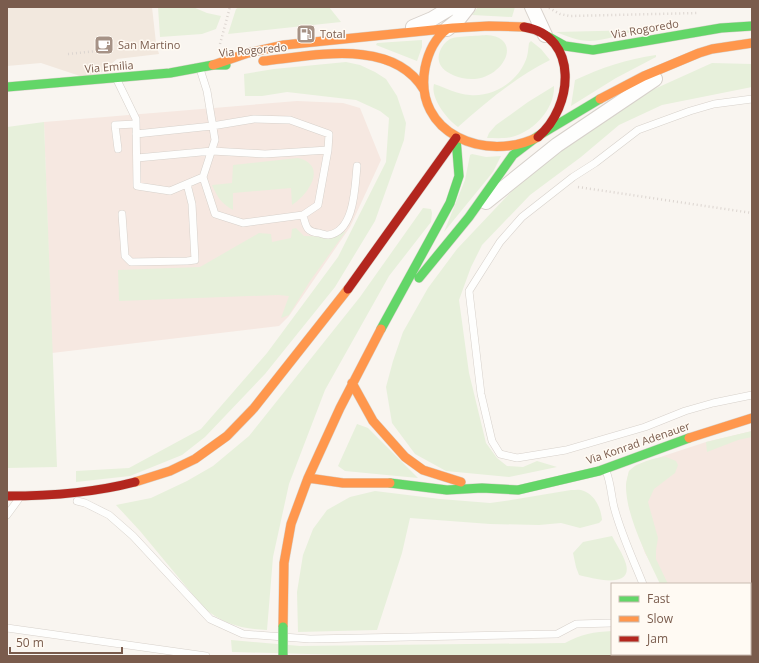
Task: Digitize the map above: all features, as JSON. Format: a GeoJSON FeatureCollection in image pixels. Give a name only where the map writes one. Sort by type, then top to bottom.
{"type":"FeatureCollection","features":[{"type":"Feature","properties":{"kind":"main road"},"geometry":{"type":"LineString","coordinates":[[382,327],[426,268],[469,217],[513,155],[538,136],[551,122],[564,96],[566,79],[563,61],[559,52],[545,35],[525,27],[508,26],[447,29],[436,40],[428,56],[423,76],[424,90],[429,108],[435,118],[456,138],[483,147],[506,146],[523,143],[538,136],[605,96],[644,76],[699,53],[726,46],[752,42]]}},
{"type":"Feature","properties":{"kind":"main road","name":"Via Rogoredo"},"geometry":{"type":"LineString","coordinates":[[545,35],[565,46],[593,50],[722,28],[752,26]]}},
{"type":"Feature","properties":{"kind":"main road","name":"Via Rogoredo"},"geometry":{"type":"LineString","coordinates":[[213,65],[245,52],[260,48],[447,29]]}},
{"type":"Feature","properties":{"kind":"main road","name":"Via Rogoredo"},"geometry":{"type":"LineString","coordinates":[[213,65],[251,63],[346,53],[364,54],[390,61],[405,69],[419,80],[424,90]]}},
{"type":"Feature","properties":{"kind":"main road","name":"Via Emilia"},"geometry":{"type":"LineString","coordinates":[[7,87],[170,73],[213,65]]}},
{"type":"Feature","properties":{"kind":"main road"},"geometry":{"type":"LineString","coordinates":[[282,656],[284,564],[291,524],[308,478],[326,436],[352,383],[450,203],[459,176],[456,138]]}},
{"type":"Feature","properties":{"kind":"main road"},"geometry":{"type":"LineString","coordinates":[[7,496],[53,496],[120,486],[150,479],[174,469],[217,445],[251,411],[306,344],[456,138]]}},
{"type":"Feature","properties":{"kind":"main road","name":"Via Konrad Adenauer"},"geometry":{"type":"LineString","coordinates":[[352,383],[373,421],[405,457],[423,470],[482,488]]}},
{"type":"Feature","properties":{"kind":"main road","name":"Via Konrad Adenauer"},"geometry":{"type":"LineString","coordinates":[[308,478],[343,484],[394,483],[447,490],[482,488],[518,490],[606,469],[672,443],[752,418]]}},
{"type":"Feature","properties":{"kind":"street"},"geometry":{"type":"LineString","coordinates":[[397,33],[432,19],[452,7]]}},
{"type":"Feature","properties":{"kind":"street"},"geometry":{"type":"LineString","coordinates":[[447,29],[457,21],[468,7]]}},
{"type":"Feature","properties":{"kind":"street"},"geometry":{"type":"LineString","coordinates":[[532,7],[545,35]]}},
{"type":"Feature","properties":{"kind":"street"},"geometry":{"type":"LineString","coordinates":[[469,217],[557,145],[651,82],[699,53]]}},
{"type":"Feature","properties":{"kind":"lane"},"geometry":{"type":"LineString","coordinates":[[136,134],[212,126],[254,119],[290,120],[329,134],[328,150],[318,205],[303,215],[243,223],[215,214],[202,177],[212,151],[214,140],[212,126],[207,91],[199,68]]}},
{"type":"Feature","properties":{"kind":"lane"},"geometry":{"type":"LineString","coordinates":[[116,78],[136,119],[137,186],[170,191],[202,177]]}},
{"type":"Feature","properties":{"kind":"lane"},"geometry":{"type":"LineString","coordinates":[[752,99],[714,104],[638,130],[522,217],[500,242],[469,292],[481,394],[492,441],[500,454],[517,458],[566,450],[645,427],[686,411],[713,403],[752,395]]}},
{"type":"Feature","properties":{"kind":"lane"},"geometry":{"type":"LineString","coordinates":[[118,149],[115,125],[136,124]]}},
{"type":"Feature","properties":{"kind":"lane"},"geometry":{"type":"LineString","coordinates":[[136,158],[212,151],[265,154],[328,150]]}},
{"type":"Feature","properties":{"kind":"lane"},"geometry":{"type":"LineString","coordinates":[[303,215],[306,228],[313,232],[329,235],[338,231],[348,220],[352,208],[357,166]]}},
{"type":"Feature","properties":{"kind":"lane"},"geometry":{"type":"LineString","coordinates":[[122,214],[125,256],[131,262],[194,260],[192,204],[187,184]]}},
{"type":"Feature","properties":{"kind":"lane"},"geometry":{"type":"LineString","coordinates":[[606,469],[611,484],[614,507],[625,540],[643,583]]}},
{"type":"Feature","properties":{"kind":"lane"},"geometry":{"type":"LineString","coordinates":[[53,496],[86,503],[109,515],[133,536],[210,619],[243,634],[310,639],[556,634],[576,624],[611,623]]}},
{"type":"Feature","properties":{"kind":"lane"},"geometry":{"type":"LineString","coordinates":[[7,515],[20,497]]}},
{"type":"Feature","properties":{"kind":"lane"},"geometry":{"type":"LineString","coordinates":[[7,628],[206,656]]}},
{"type":"Feature","properties":{"kind":"path"},"geometry":{"type":"LineString","coordinates":[[220,44],[230,7]]}},
{"type":"Feature","properties":{"kind":"path"},"geometry":{"type":"LineString","coordinates":[[547,7],[555,12],[570,16],[700,13]]}},
{"type":"Feature","properties":{"kind":"path"},"geometry":{"type":"LineString","coordinates":[[68,54],[107,50]]}},
{"type":"Feature","properties":{"kind":"path"},"geometry":{"type":"LineString","coordinates":[[564,184],[752,213]]}},
{"type":"Feature","properties":{"kind":"shaded area"},"geometry":{"type":"Polygon","coordinates":[[[7,7],[152,7],[156,43],[159,54],[117,59],[92,80],[41,63],[7,66],[7,7]]]}},
{"type":"Feature","properties":{"kind":"shaded area"},"geometry":{"type":"Polygon","coordinates":[[[297,101],[343,103],[360,108],[381,160],[350,227],[289,316],[279,326],[52,353],[44,122],[297,101]]]}},
{"type":"Feature","properties":{"kind":"shaded area"},"geometry":{"type":"Polygon","coordinates":[[[752,431],[752,656],[751,583],[662,583],[645,553],[629,508],[626,485],[629,471],[636,465],[706,442],[752,431]]]}},
{"type":"Feature","properties":{"kind":"green space"},"geometry":{"type":"Polygon","coordinates":[[[158,7],[193,7],[207,13],[221,16],[216,29],[202,34],[160,37],[158,7]]]}},
{"type":"Feature","properties":{"kind":"green space"},"geometry":{"type":"Polygon","coordinates":[[[239,7],[329,7],[341,22],[228,34],[236,9],[239,7]]]}},
{"type":"Feature","properties":{"kind":"green space"},"geometry":{"type":"Polygon","coordinates":[[[478,7],[515,7],[512,17],[472,15],[478,7]]]}},
{"type":"Feature","properties":{"kind":"green space"},"geometry":{"type":"Polygon","coordinates":[[[640,30],[590,41],[568,37],[556,32],[640,30]]]}},
{"type":"Feature","properties":{"kind":"green space"},"geometry":{"type":"Polygon","coordinates":[[[486,35],[499,38],[505,44],[507,52],[504,61],[497,69],[488,75],[476,79],[456,76],[447,72],[441,66],[439,53],[448,40],[457,37],[486,35]]]}},
{"type":"Feature","properties":{"kind":"green space"},"geometry":{"type":"Polygon","coordinates":[[[422,40],[422,47],[417,61],[376,45],[377,43],[422,40]]]}},
{"type":"Feature","properties":{"kind":"green space"},"geometry":{"type":"Polygon","coordinates":[[[531,41],[541,49],[550,60],[525,74],[502,90],[458,127],[449,119],[437,102],[433,90],[434,84],[456,92],[470,95],[487,94],[495,91],[509,82],[521,70],[526,60],[529,43],[531,41]]]}},
{"type":"Feature","properties":{"kind":"green space"},"geometry":{"type":"Polygon","coordinates":[[[656,55],[656,57],[616,78],[571,106],[575,80],[614,64],[656,55]]]}},
{"type":"Feature","properties":{"kind":"green space"},"geometry":{"type":"Polygon","coordinates":[[[346,62],[360,65],[386,79],[397,96],[406,123],[404,140],[375,221],[335,287],[265,374],[205,437],[182,455],[130,476],[76,482],[76,471],[129,468],[201,429],[267,353],[338,257],[386,162],[389,118],[380,111],[356,100],[287,92],[262,96],[245,96],[244,74],[274,69],[346,62]]]}},
{"type":"Feature","properties":{"kind":"green space"},"geometry":{"type":"Polygon","coordinates":[[[712,63],[752,64],[752,87],[662,105],[619,125],[581,157],[530,195],[482,245],[471,267],[459,300],[469,373],[486,443],[497,458],[507,466],[523,467],[537,461],[557,467],[509,477],[446,471],[415,454],[392,423],[386,387],[403,332],[428,288],[457,249],[511,192],[575,137],[650,91],[712,63]]]}},
{"type":"Feature","properties":{"kind":"green space"},"geometry":{"type":"Polygon","coordinates":[[[554,86],[551,102],[547,110],[530,129],[512,137],[487,138],[489,133],[496,125],[528,102],[554,86]]]}},
{"type":"Feature","properties":{"kind":"green space"},"geometry":{"type":"Polygon","coordinates":[[[44,122],[57,467],[7,468],[7,127],[44,122]]]}},
{"type":"Feature","properties":{"kind":"green space"},"geometry":{"type":"Polygon","coordinates":[[[472,154],[486,157],[501,156],[493,172],[444,232],[465,180],[470,155],[472,154]]]}},
{"type":"Feature","properties":{"kind":"green space"},"geometry":{"type":"Polygon","coordinates":[[[298,158],[307,162],[312,167],[314,173],[313,180],[309,187],[292,205],[291,188],[233,193],[233,210],[220,200],[212,185],[232,183],[233,165],[298,158]]]}},
{"type":"Feature","properties":{"kind":"green space"},"geometry":{"type":"Polygon","coordinates":[[[423,208],[431,209],[431,222],[389,276],[325,390],[289,484],[273,557],[267,630],[241,627],[218,618],[203,607],[140,531],[116,505],[151,498],[187,481],[213,466],[249,436],[360,297],[423,208]]]}},
{"type":"Feature","properties":{"kind":"green space"},"geometry":{"type":"Polygon","coordinates":[[[296,228],[304,236],[331,236],[341,234],[346,231],[310,281],[289,315],[281,318],[289,296],[278,295],[119,301],[118,270],[200,267],[259,233],[271,234],[272,242],[291,238],[292,229],[296,228]]]}},
{"type":"Feature","properties":{"kind":"green space"},"geometry":{"type":"Polygon","coordinates":[[[357,424],[368,428],[418,478],[345,471],[338,466],[357,424]]]}},
{"type":"Feature","properties":{"kind":"green space"},"geometry":{"type":"Polygon","coordinates":[[[752,431],[752,437],[738,440],[707,452],[706,442],[752,431]]]}},
{"type":"Feature","properties":{"kind":"green space"},"geometry":{"type":"Polygon","coordinates":[[[666,457],[676,461],[678,465],[675,473],[654,489],[648,502],[658,538],[656,559],[668,583],[660,583],[633,523],[627,498],[626,484],[629,471],[637,465],[656,458],[666,457]]]}},
{"type":"Feature","properties":{"kind":"green space"},"geometry":{"type":"Polygon","coordinates":[[[571,490],[582,490],[595,499],[599,507],[602,520],[599,523],[580,528],[561,523],[539,525],[490,524],[410,518],[402,553],[377,630],[298,632],[297,592],[303,555],[313,529],[327,510],[350,497],[375,491],[440,499],[490,503],[571,490]]]}},
{"type":"Feature","properties":{"kind":"green space"},"geometry":{"type":"Polygon","coordinates":[[[612,536],[626,564],[626,572],[623,577],[617,580],[601,580],[579,575],[573,553],[583,542],[612,536]]]}},
{"type":"Feature","properties":{"kind":"green space"},"geometry":{"type":"Polygon","coordinates":[[[611,631],[611,655],[669,656],[381,656],[232,652],[231,640],[300,646],[565,643],[577,637],[611,631]]]}},
{"type":"Feature","properties":{"kind":"traffic: fast"},"geometry":{"type":"LineString","coordinates":[[547,36],[565,46],[593,50],[721,28],[752,26]]}},
{"type":"Feature","properties":{"kind":"traffic: fast"},"geometry":{"type":"LineString","coordinates":[[7,87],[170,73],[213,65],[226,65]]}},
{"type":"Feature","properties":{"kind":"traffic: fast"},"geometry":{"type":"LineString","coordinates":[[419,278],[469,217],[513,155],[538,136],[600,99]]}},
{"type":"Feature","properties":{"kind":"traffic: fast"},"geometry":{"type":"LineString","coordinates":[[381,329],[450,203],[459,176],[456,138]]}},
{"type":"Feature","properties":{"kind":"traffic: fast"},"geometry":{"type":"LineString","coordinates":[[390,483],[447,490],[482,488],[518,490],[599,471],[689,438]]}},
{"type":"Feature","properties":{"kind":"traffic: fast"},"geometry":{"type":"LineString","coordinates":[[283,627],[283,656]]}},
{"type":"Feature","properties":{"kind":"traffic: slow"},"geometry":{"type":"LineString","coordinates":[[213,65],[248,53],[284,45],[453,28],[489,26],[524,27]]}},
{"type":"Feature","properties":{"kind":"traffic: slow"},"geometry":{"type":"LineString","coordinates":[[447,29],[438,37],[432,47],[425,68],[424,91],[430,110],[442,126],[458,137],[476,144],[497,146],[518,144],[538,137]]}},
{"type":"Feature","properties":{"kind":"traffic: slow"},"geometry":{"type":"LineString","coordinates":[[600,99],[644,76],[699,53],[712,49],[752,43]]}},
{"type":"Feature","properties":{"kind":"traffic: slow"},"geometry":{"type":"LineString","coordinates":[[263,61],[328,54],[373,56],[393,62],[410,73],[424,90]]}},
{"type":"Feature","properties":{"kind":"traffic: slow"},"geometry":{"type":"LineString","coordinates":[[135,482],[170,471],[195,459],[227,436],[254,408],[348,289]]}},
{"type":"Feature","properties":{"kind":"traffic: slow"},"geometry":{"type":"LineString","coordinates":[[381,329],[340,408],[308,478],[343,483],[390,483]]}},
{"type":"Feature","properties":{"kind":"traffic: slow"},"geometry":{"type":"LineString","coordinates":[[352,383],[373,421],[405,457],[423,470],[461,482]]}},
{"type":"Feature","properties":{"kind":"traffic: slow"},"geometry":{"type":"LineString","coordinates":[[689,438],[752,418]]}},
{"type":"Feature","properties":{"kind":"traffic: slow"},"geometry":{"type":"LineString","coordinates":[[283,627],[284,563],[291,524],[308,478]]}},
{"type":"Feature","properties":{"kind":"traffic: jam"},"geometry":{"type":"LineString","coordinates":[[524,27],[542,33],[555,44],[562,58],[565,74],[564,92],[558,109],[550,124],[538,137]]}},
{"type":"Feature","properties":{"kind":"traffic: jam"},"geometry":{"type":"LineString","coordinates":[[348,289],[456,138]]}},
{"type":"Feature","properties":{"kind":"traffic: jam"},"geometry":{"type":"LineString","coordinates":[[7,496],[71,493],[103,489],[135,482]]}},
{"type":"Feature","properties":{"kind":"place","name":"Total"},"geometry":{"type":"Point","coordinates":[306,34]}},
{"type":"Feature","properties":{"kind":"place","name":"San Martino"},"geometry":{"type":"Point","coordinates":[104,45]}}]}
